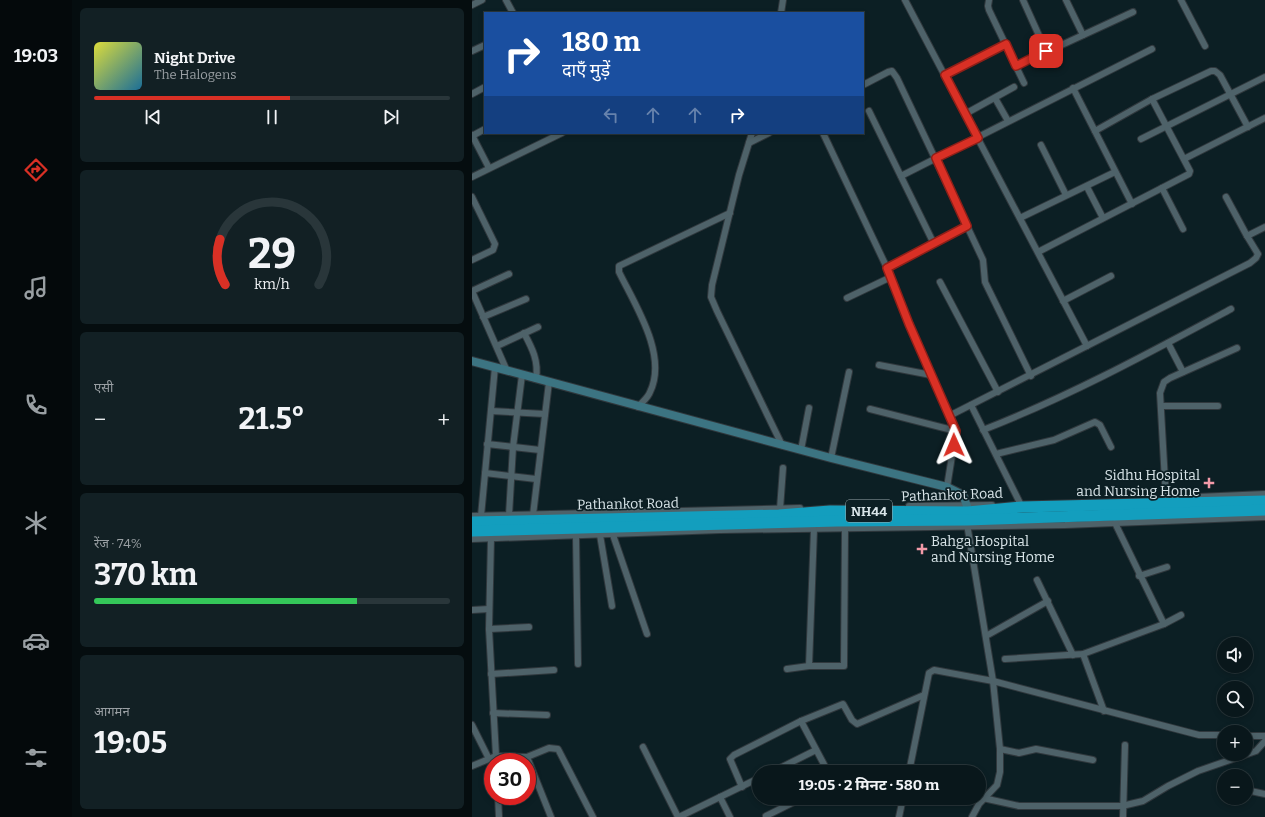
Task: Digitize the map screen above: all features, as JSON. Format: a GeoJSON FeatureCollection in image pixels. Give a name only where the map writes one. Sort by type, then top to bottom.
{"type":"FeatureCollection","features":[{"type":"Feature","properties":{"kind":"highway","name":"Pathankot Road"},"geometry":{"type":"LineString","coordinates":[[476,519],[764,515],[830,511],[967,516],[1021,505],[1265,501]]}},
{"type":"Feature","properties":{"kind":"highway","name":"NH44"},"geometry":{"type":"LineString","coordinates":[[472,531],[967,516],[1265,510]]}},
{"type":"Feature","properties":{"kind":"street"},"geometry":{"type":"LineString","coordinates":[[472,5],[482,0]]}},
{"type":"Feature","properties":{"kind":"street"},"geometry":{"type":"LineString","coordinates":[[506,0],[512,12]]}},
{"type":"Feature","properties":{"kind":"street"},"geometry":{"type":"LineString","coordinates":[[781,12],[783,0]]}},
{"type":"Feature","properties":{"kind":"street"},"geometry":{"type":"LineString","coordinates":[[906,0],[1087,346]]}},
{"type":"Feature","properties":{"kind":"street"},"geometry":{"type":"LineString","coordinates":[[989,0],[988,6],[1024,83]]}},
{"type":"Feature","properties":{"kind":"street"},"geometry":{"type":"LineString","coordinates":[[1023,0],[1046,51]]}},
{"type":"Feature","properties":{"kind":"street"},"geometry":{"type":"LineString","coordinates":[[1066,0],[1083,35]]}},
{"type":"Feature","properties":{"kind":"street"},"geometry":{"type":"LineString","coordinates":[[1182,0],[1205,46]]}},
{"type":"Feature","properties":{"kind":"street"},"geometry":{"type":"LineString","coordinates":[[1016,66],[1133,12]]}},
{"type":"Feature","properties":{"kind":"street"},"geometry":{"type":"LineString","coordinates":[[945,75],[1006,44]]}},
{"type":"Feature","properties":{"kind":"street"},"geometry":{"type":"LineString","coordinates":[[472,51],[484,45]]}},
{"type":"Feature","properties":{"kind":"street"},"geometry":{"type":"LineString","coordinates":[[901,176],[1152,49]]}},
{"type":"Feature","properties":{"kind":"street"},"geometry":{"type":"LineString","coordinates":[[1095,131],[1152,99],[1211,71],[1217,72],[1220,75],[1248,127]]}},
{"type":"Feature","properties":{"kind":"street"},"geometry":{"type":"LineString","coordinates":[[864,84],[888,72],[894,74],[936,158],[983,260],[985,282],[1031,376]]}},
{"type":"Feature","properties":{"kind":"street"},"geometry":{"type":"LineString","coordinates":[[1140,139],[1265,77]]}},
{"type":"Feature","properties":{"kind":"street"},"geometry":{"type":"LineString","coordinates":[[965,114],[1014,87]]}},
{"type":"Feature","properties":{"kind":"street"},"geometry":{"type":"LineString","coordinates":[[472,94],[484,88]]}},
{"type":"Feature","properties":{"kind":"street"},"geometry":{"type":"LineString","coordinates":[[1073,88],[1132,204]]}},
{"type":"Feature","properties":{"kind":"street"},"geometry":{"type":"LineString","coordinates":[[995,98],[1008,121]]}},
{"type":"Feature","properties":{"kind":"street"},"geometry":{"type":"LineString","coordinates":[[1038,252],[1189,174],[1190,171],[1184,158],[1152,99]]}},
{"type":"Feature","properties":{"kind":"street"},"geometry":{"type":"LineString","coordinates":[[869,111],[934,244]]}},
{"type":"Feature","properties":{"kind":"street"},"geometry":{"type":"LineString","coordinates":[[1184,158],[1265,118]]}},
{"type":"Feature","properties":{"kind":"street"},"geometry":{"type":"LineString","coordinates":[[484,129],[472,135],[489,168]]}},
{"type":"Feature","properties":{"kind":"street"},"geometry":{"type":"LineString","coordinates":[[472,177],[560,134]]}},
{"type":"Feature","properties":{"kind":"street"},"geometry":{"type":"LineString","coordinates":[[752,134],[712,285],[711,297],[782,445]]}},
{"type":"Feature","properties":{"kind":"street"},"geometry":{"type":"LineString","coordinates":[[749,143],[767,134]]}},
{"type":"Feature","properties":{"kind":"street"},"geometry":{"type":"LineString","coordinates":[[823,134],[887,268],[956,431],[947,486]]}},
{"type":"Feature","properties":{"kind":"street"},"geometry":{"type":"LineString","coordinates":[[1041,145],[1066,196]]}},
{"type":"Feature","properties":{"kind":"street"},"geometry":{"type":"LineString","coordinates":[[1020,218],[1115,172]]}},
{"type":"Feature","properties":{"kind":"street"},"geometry":{"type":"LineString","coordinates":[[1086,186],[1103,218]]}},
{"type":"Feature","properties":{"kind":"street"},"geometry":{"type":"LineString","coordinates":[[1162,188],[1183,229]]}},
{"type":"Feature","properties":{"kind":"street"},"geometry":{"type":"LineString","coordinates":[[472,197],[495,244],[493,250],[472,260]]}},
{"type":"Feature","properties":{"kind":"street"},"geometry":{"type":"LineString","coordinates":[[949,416],[1031,376],[1256,258],[1258,254],[1226,197]]}},
{"type":"Feature","properties":{"kind":"street"},"geometry":{"type":"LineString","coordinates":[[638,407],[650,393],[654,378],[651,339],[619,272],[619,266],[730,213]]}},
{"type":"Feature","properties":{"kind":"street"},"geometry":{"type":"LineString","coordinates":[[887,268],[967,226]]}},
{"type":"Feature","properties":{"kind":"street"},"geometry":{"type":"LineString","coordinates":[[1247,236],[1265,227]]}},
{"type":"Feature","properties":{"kind":"street"},"geometry":{"type":"LineString","coordinates":[[508,371],[472,291],[509,274]]}},
{"type":"Feature","properties":{"kind":"street"},"geometry":{"type":"LineString","coordinates":[[1063,301],[1111,276]]}},
{"type":"Feature","properties":{"kind":"street"},"geometry":{"type":"LineString","coordinates":[[847,298],[891,277]]}},
{"type":"Feature","properties":{"kind":"street"},"geometry":{"type":"LineString","coordinates":[[940,282],[998,392]]}},
{"type":"Feature","properties":{"kind":"street"},"geometry":{"type":"LineString","coordinates":[[483,316],[526,299]]}},
{"type":"Feature","properties":{"kind":"street"},"geometry":{"type":"LineString","coordinates":[[983,430],[1071,394],[1231,309]]}},
{"type":"Feature","properties":{"kind":"street"},"geometry":{"type":"LineString","coordinates":[[497,346],[538,327]]}},
{"type":"Feature","properties":{"kind":"street"},"geometry":{"type":"LineString","coordinates":[[524,333],[536,359],[538,370],[536,379]]}},
{"type":"Feature","properties":{"kind":"street"},"geometry":{"type":"LineString","coordinates":[[1168,343],[1183,372]]}},
{"type":"Feature","properties":{"kind":"street"},"geometry":{"type":"LineString","coordinates":[[1166,498],[1160,393],[1164,382],[1237,348]]}},
{"type":"Feature","properties":{"kind":"street"},"geometry":{"type":"LineString","coordinates":[[472,361],[831,458],[947,486],[964,495],[993,681],[1000,749],[999,779],[997,785],[986,795]]}},
{"type":"Feature","properties":{"kind":"street"},"geometry":{"type":"LineString","coordinates":[[879,365],[931,375]]}},
{"type":"Feature","properties":{"kind":"street"},"geometry":{"type":"LineString","coordinates":[[476,519],[485,473],[495,367]]}},
{"type":"Feature","properties":{"kind":"street"},"geometry":{"type":"LineString","coordinates":[[831,458],[849,372]]}},
{"type":"Feature","properties":{"kind":"street"},"geometry":{"type":"LineString","coordinates":[[509,515],[513,447],[522,375]]}},
{"type":"Feature","properties":{"kind":"street"},"geometry":{"type":"LineString","coordinates":[[533,515],[536,479],[549,382]]}},
{"type":"Feature","properties":{"kind":"street"},"geometry":{"type":"LineString","coordinates":[[971,406],[1021,505],[1265,494]]}},
{"type":"Feature","properties":{"kind":"street"},"geometry":{"type":"LineString","coordinates":[[1161,406],[1218,406]]}},
{"type":"Feature","properties":{"kind":"street"},"geometry":{"type":"LineString","coordinates":[[801,450],[809,408]]}},
{"type":"Feature","properties":{"kind":"street"},"geometry":{"type":"LineString","coordinates":[[870,409],[956,431]]}},
{"type":"Feature","properties":{"kind":"street"},"geometry":{"type":"LineString","coordinates":[[491,411],[545,414]]}},
{"type":"Feature","properties":{"kind":"street"},"geometry":{"type":"LineString","coordinates":[[996,454],[1054,440],[1095,422],[1100,425],[1111,447]]}},
{"type":"Feature","properties":{"kind":"street"},"geometry":{"type":"LineString","coordinates":[[487,444],[540,450]]}},
{"type":"Feature","properties":{"kind":"street"},"geometry":{"type":"LineString","coordinates":[[780,509],[783,468]]}},
{"type":"Feature","properties":{"kind":"street"},"geometry":{"type":"LineString","coordinates":[[485,473],[536,479]]}},
{"type":"Feature","properties":{"kind":"street"},"geometry":{"type":"LineString","coordinates":[[472,516],[476,519],[509,515],[780,509],[1115,523],[1265,517]]}},
{"type":"Feature","properties":{"kind":"street"},"geometry":{"type":"LineString","coordinates":[[472,539],[845,529],[967,516]]}},
{"type":"Feature","properties":{"kind":"street"},"geometry":{"type":"LineString","coordinates":[[1115,523],[1164,624]]}},
{"type":"Feature","properties":{"kind":"street"},"geometry":{"type":"LineString","coordinates":[[809,666],[814,529]]}},
{"type":"Feature","properties":{"kind":"street"},"geometry":{"type":"LineString","coordinates":[[787,669],[809,666],[844,666],[845,529]]}},
{"type":"Feature","properties":{"kind":"street"},"geometry":{"type":"LineString","coordinates":[[614,534],[646,634]]}},
{"type":"Feature","properties":{"kind":"street"},"geometry":{"type":"LineString","coordinates":[[600,535],[612,606]]}},
{"type":"Feature","properties":{"kind":"street"},"geometry":{"type":"LineString","coordinates":[[576,536],[578,664]]}},
{"type":"Feature","properties":{"kind":"street"},"geometry":{"type":"LineString","coordinates":[[491,538],[489,629],[493,713],[498,753]]}},
{"type":"Feature","properties":{"kind":"street"},"geometry":{"type":"LineString","coordinates":[[1140,576],[1167,567]]}},
{"type":"Feature","properties":{"kind":"street"},"geometry":{"type":"LineString","coordinates":[[1038,580],[1073,655]]}},
{"type":"Feature","properties":{"kind":"street"},"geometry":{"type":"LineString","coordinates":[[986,636],[1048,601]]}},
{"type":"Feature","properties":{"kind":"street"},"geometry":{"type":"LineString","coordinates":[[472,610],[490,609]]}},
{"type":"Feature","properties":{"kind":"street"},"geometry":{"type":"LineString","coordinates":[[1005,659],[1083,654],[1164,624],[1181,615]]}},
{"type":"Feature","properties":{"kind":"street"},"geometry":{"type":"LineString","coordinates":[[489,629],[529,627]]}},
{"type":"Feature","properties":{"kind":"street"},"geometry":{"type":"LineString","coordinates":[[1083,654],[1104,711]]}},
{"type":"Feature","properties":{"kind":"street"},"geometry":{"type":"LineString","coordinates":[[491,674],[554,670]]}},
{"type":"Feature","properties":{"kind":"street"},"geometry":{"type":"LineString","coordinates":[[910,765],[929,673],[934,670],[993,681],[1199,735],[1217,735]]}},
{"type":"Feature","properties":{"kind":"street"},"geometry":{"type":"LineString","coordinates":[[742,786],[731,762],[731,757],[801,721],[843,704],[852,720],[857,724],[924,695]]}},
{"type":"Feature","properties":{"kind":"street"},"geometry":{"type":"LineString","coordinates":[[493,713],[547,715]]}},
{"type":"Feature","properties":{"kind":"street"},"geometry":{"type":"LineString","coordinates":[[801,721],[824,765]]}},
{"type":"Feature","properties":{"kind":"street"},"geometry":{"type":"LineString","coordinates":[[472,725],[485,753]]}},
{"type":"Feature","properties":{"kind":"street"},"geometry":{"type":"LineString","coordinates":[[1253,736],[1265,736]]}},
{"type":"Feature","properties":{"kind":"street"},"geometry":{"type":"LineString","coordinates":[[986,799],[1019,806],[1122,806],[1143,801],[1190,775],[1256,751],[1265,741]]}},
{"type":"Feature","properties":{"kind":"street"},"geometry":{"type":"LineString","coordinates":[[1123,817],[1122,806],[1125,745]]}},
{"type":"Feature","properties":{"kind":"street"},"geometry":{"type":"LineString","coordinates":[[643,747],[679,817],[752,781]]}},
{"type":"Feature","properties":{"kind":"street"},"geometry":{"type":"LineString","coordinates":[[536,753],[549,748],[558,748],[593,817]]}},
{"type":"Feature","properties":{"kind":"street"},"geometry":{"type":"LineString","coordinates":[[1000,749],[1019,753],[1036,749],[1092,760]]}},
{"type":"Feature","properties":{"kind":"street"},"geometry":{"type":"LineString","coordinates":[[786,765],[816,750]]}},
{"type":"Feature","properties":{"kind":"street"},"geometry":{"type":"LineString","coordinates":[[472,766],[484,761]]}},
{"type":"Feature","properties":{"kind":"street"},"geometry":{"type":"LineString","coordinates":[[536,780],[551,817]]}},
{"type":"Feature","properties":{"kind":"street"},"geometry":{"type":"LineString","coordinates":[[1253,791],[1265,794]]}},
{"type":"Feature","properties":{"kind":"street"},"geometry":{"type":"LineString","coordinates":[[720,797],[730,817]]}},
{"type":"Feature","properties":{"kind":"street"},"geometry":{"type":"LineString","coordinates":[[498,805],[499,817]]}},
{"type":"Feature","properties":{"kind":"street"},"geometry":{"type":"LineString","coordinates":[[766,816],[788,805]]}},
{"type":"Feature","properties":{"kind":"street"},"geometry":{"type":"LineString","coordinates":[[899,817],[902,805]]}},
{"type":"Feature","properties":{"kind":"street"},"geometry":{"type":"LineString","coordinates":[[972,817],[979,805]]}},
{"type":"Feature","properties":{"kind":"place","name":"Sidhu Hospital and Nursing Home"},"geometry":{"type":"Point","coordinates":[1209,483]}},
{"type":"Feature","properties":{"kind":"place","name":"Bahga Hospital and Nursing Home"},"geometry":{"type":"Point","coordinates":[922,549]}},
{"type":"Feature","properties":{"kind":"route"},"geometry":{"type":"LineString","coordinates":[[954,445],[956,431],[909,324],[887,268],[967,226],[936,158],[978,138],[945,75],[1006,44],[1016,66],[1046,51]]}}]}
